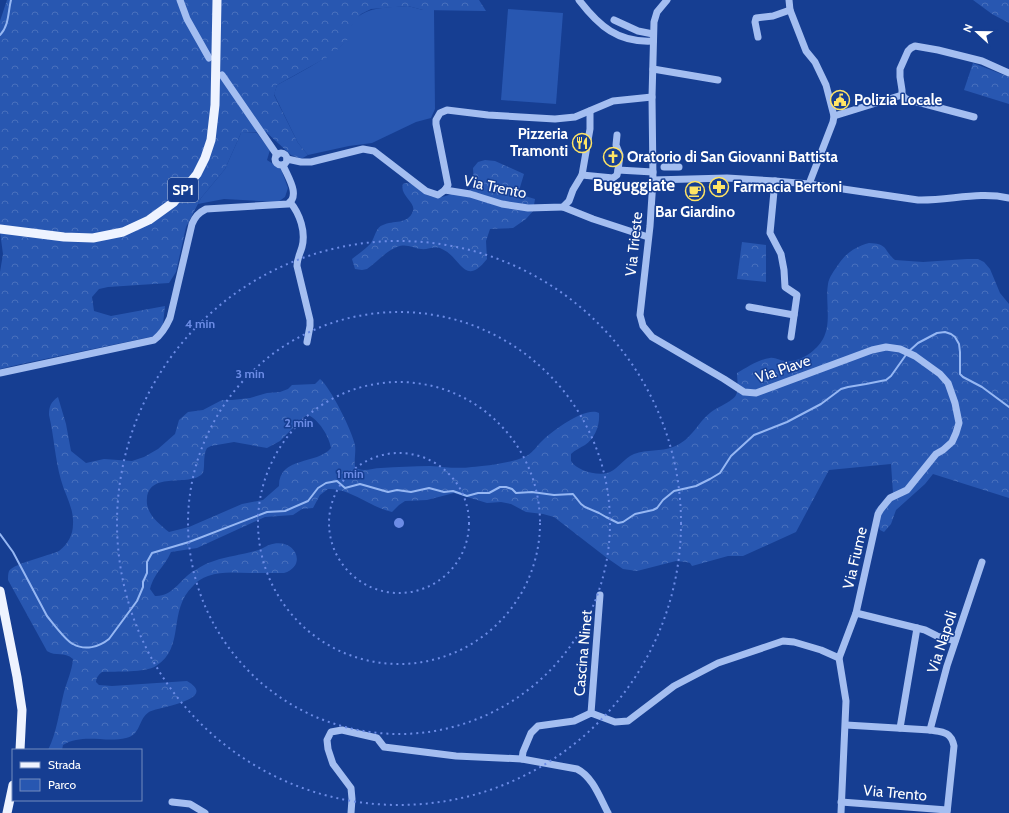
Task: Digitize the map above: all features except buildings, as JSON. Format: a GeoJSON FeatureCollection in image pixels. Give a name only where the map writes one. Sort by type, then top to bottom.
{"type":"FeatureCollection","features":[{"type":"Feature","properties":{"kind":"main road","name":"SP1"},"geometry":{"type":"LineString","coordinates":[[0,229],[64,237],[93,238],[123,232],[149,220],[174,202],[197,174],[205,158],[211,140],[215,105],[217,0]]}},
{"type":"Feature","properties":{"kind":"main road"},"geometry":{"type":"LineString","coordinates":[[0,591],[22,710],[20,749]]}},
{"type":"Feature","properties":{"kind":"main road"},"geometry":{"type":"LineString","coordinates":[[0,611],[11,646]]}},
{"type":"Feature","properties":{"kind":"main road"},"geometry":{"type":"LineString","coordinates":[[7,813],[12,790]]}},
{"type":"Feature","properties":{"kind":"street"},"geometry":{"type":"LineString","coordinates":[[180,0],[187,19],[209,58]]}},
{"type":"Feature","properties":{"kind":"street"},"geometry":{"type":"LineString","coordinates":[[579,0],[600,25],[612,32],[636,40],[653,37]]}},
{"type":"Feature","properties":{"kind":"street","name":"Via Trieste"},"geometry":{"type":"LineString","coordinates":[[643,326],[640,315],[650,226],[653,180],[652,97],[654,22],[657,12],[667,0]]}},
{"type":"Feature","properties":{"kind":"street"},"geometry":{"type":"LineString","coordinates":[[789,0],[790,10],[806,51],[815,62],[826,85],[834,116],[809,184]]}},
{"type":"Feature","properties":{"kind":"street"},"geometry":{"type":"LineString","coordinates":[[758,37],[755,22],[756,18],[773,16],[790,10]]}},
{"type":"Feature","properties":{"kind":"street"},"geometry":{"type":"LineString","coordinates":[[614,20],[653,37]]}},
{"type":"Feature","properties":{"kind":"street"},"geometry":{"type":"LineString","coordinates":[[974,117],[906,99],[902,95],[900,69],[908,51],[916,46],[938,50],[982,62],[1009,73]]}},
{"type":"Feature","properties":{"kind":"street"},"geometry":{"type":"LineString","coordinates":[[653,69],[718,80]]}},
{"type":"Feature","properties":{"kind":"street"},"geometry":{"type":"LineString","coordinates":[[222,75],[277,155]]}},
{"type":"Feature","properties":{"kind":"street"},"geometry":{"type":"LineString","coordinates":[[834,116],[902,95]]}},
{"type":"Feature","properties":{"kind":"street"},"geometry":{"type":"LineString","coordinates":[[445,190],[448,185],[436,124],[436,120],[440,113],[447,110],[488,115],[555,119],[575,117],[613,101],[652,97]]}},
{"type":"Feature","properties":{"kind":"street"},"geometry":{"type":"LineString","coordinates":[[563,207],[569,201],[582,175],[590,129],[590,111]]}},
{"type":"Feature","properties":{"kind":"street"},"geometry":{"type":"LineString","coordinates":[[582,175],[613,178],[617,175],[620,155],[616,145],[617,135]]}},
{"type":"Feature","properties":{"kind":"street","name":"Via Trento"},"geometry":{"type":"LineString","coordinates":[[285,162],[311,162],[363,149],[374,151],[426,191],[438,195],[445,190],[470,194],[502,204],[528,208],[563,207],[593,219],[648,237]]}},
{"type":"Feature","properties":{"kind":"street"},"geometry":{"type":"LineString","coordinates":[[0,373],[154,340],[165,329],[170,318],[194,218],[206,209],[284,205],[290,202],[294,195],[283,154],[277,155]]}},
{"type":"Feature","properties":{"kind":"street"},"geometry":{"type":"LineString","coordinates":[[277,155],[275,159],[276,163],[279,165],[285,162]]}},
{"type":"Feature","properties":{"kind":"street"},"geometry":{"type":"LineString","coordinates":[[671,180],[668,167],[679,167]]}},
{"type":"Feature","properties":{"kind":"street"},"geometry":{"type":"LineString","coordinates":[[618,170],[653,172]]}},
{"type":"Feature","properties":{"kind":"street"},"geometry":{"type":"LineString","coordinates":[[653,180],[727,178],[775,181],[809,184],[932,201],[979,195],[993,195],[1009,198]]}},
{"type":"Feature","properties":{"kind":"street"},"geometry":{"type":"LineString","coordinates":[[775,181],[770,233],[781,254],[785,287],[797,295],[791,337]]}},
{"type":"Feature","properties":{"kind":"street"},"geometry":{"type":"LineString","coordinates":[[290,202],[297,211],[304,237],[302,249],[297,259],[297,266],[310,314],[310,326],[307,342]]}},
{"type":"Feature","properties":{"kind":"street"},"geometry":{"type":"LineString","coordinates":[[749,307],[794,315]]}},
{"type":"Feature","properties":{"kind":"street","name":"Via Piave"},"geometry":{"type":"LineString","coordinates":[[643,326],[652,336],[744,392],[756,393],[872,350],[886,347],[900,349]]}},
{"type":"Feature","properties":{"kind":"street","name":"Via Fiume"},"geometry":{"type":"LineString","coordinates":[[841,813],[846,701],[839,658],[856,613],[876,521],[880,509],[890,498],[906,490],[936,454],[952,442],[959,423],[955,403],[948,383],[940,374],[915,356],[900,349]]}},
{"type":"Feature","properties":{"kind":"street","name":"Via Napoli"},"geometry":{"type":"LineString","coordinates":[[930,730],[947,666],[982,562]]}},
{"type":"Feature","properties":{"kind":"street","name":"Cascina Ninet"},"geometry":{"type":"LineString","coordinates":[[591,713],[600,595]]}},
{"type":"Feature","properties":{"kind":"street"},"geometry":{"type":"LineString","coordinates":[[856,613],[925,630],[937,636],[955,641]]}},
{"type":"Feature","properties":{"kind":"street"},"geometry":{"type":"LineString","coordinates":[[900,728],[917,628]]}},
{"type":"Feature","properties":{"kind":"street"},"geometry":{"type":"LineString","coordinates":[[522,759],[523,752],[531,733],[538,726],[574,720],[591,713],[615,722],[628,721],[674,686],[718,663],[783,641],[794,642],[821,650],[839,658]]}},
{"type":"Feature","properties":{"kind":"street"},"geometry":{"type":"LineString","coordinates":[[846,725],[930,730],[943,732],[949,735],[953,739],[954,746],[947,811]]}},
{"type":"Feature","properties":{"kind":"street"},"geometry":{"type":"LineString","coordinates":[[351,813],[351,788],[333,764],[328,749],[327,740],[331,732],[342,730],[377,738],[384,747],[456,756],[522,759],[584,772],[608,813]]}},
{"type":"Feature","properties":{"kind":"street"},"geometry":{"type":"LineString","coordinates":[[172,802],[190,804],[205,813]]}},
{"type":"Feature","properties":{"kind":"street","name":"Via Trento"},"geometry":{"type":"LineString","coordinates":[[841,802],[947,811]]}},
{"type":"Feature","properties":{"kind":"green space"},"geometry":{"type":"Polygon","coordinates":[[[7,0],[479,0],[486,11],[423,10],[408,6],[371,9],[361,14],[352,25],[347,41],[331,55],[277,85],[274,95],[298,143],[308,155],[301,159],[291,155],[266,132],[241,133],[225,169],[201,198],[186,227],[176,272],[169,283],[108,287],[99,289],[92,297],[94,311],[111,316],[165,306],[163,324],[155,336],[0,369],[0,272],[3,254],[0,232],[0,21],[7,0]]]}},
{"type":"Feature","properties":{"kind":"green space"},"geometry":{"type":"Polygon","coordinates":[[[973,0],[1009,0],[1009,23],[992,14],[973,0]]]}},
{"type":"Feature","properties":{"kind":"green space"},"geometry":{"type":"Polygon","coordinates":[[[408,6],[423,10],[434,10],[435,109],[431,118],[416,122],[372,143],[349,146],[308,155],[298,143],[274,94],[277,85],[319,62],[335,51],[347,39],[351,26],[362,14],[376,9],[408,6]]]}},
{"type":"Feature","properties":{"kind":"green space"},"geometry":{"type":"Polygon","coordinates":[[[508,9],[563,13],[556,104],[501,100],[508,9]]]}},
{"type":"Feature","properties":{"kind":"green space"},"geometry":{"type":"Polygon","coordinates":[[[973,63],[1009,77],[1009,104],[964,90],[973,63]]]}},
{"type":"Feature","properties":{"kind":"green space"},"geometry":{"type":"Polygon","coordinates":[[[241,133],[257,133],[270,150],[267,160],[281,169],[288,188],[285,197],[278,202],[224,199],[198,204],[201,198],[225,169],[241,133]]]}},
{"type":"Feature","properties":{"kind":"green space"},"geometry":{"type":"Polygon","coordinates":[[[485,160],[495,161],[524,174],[518,194],[535,199],[533,211],[526,219],[513,228],[490,229],[486,241],[487,259],[479,267],[473,271],[468,271],[448,253],[439,248],[421,249],[403,245],[389,251],[367,269],[355,269],[352,259],[371,243],[376,232],[381,226],[404,220],[411,215],[413,208],[403,192],[403,184],[410,184],[429,196],[436,197],[467,190],[474,186],[473,168],[478,162],[485,160]]]}},
{"type":"Feature","properties":{"kind":"green space"},"geometry":{"type":"Polygon","coordinates":[[[742,242],[766,245],[766,282],[737,279],[742,242]]]}},
{"type":"Feature","properties":{"kind":"green space"},"geometry":{"type":"Polygon","coordinates":[[[869,243],[880,245],[885,248],[895,260],[923,262],[978,259],[984,262],[990,269],[1000,293],[1009,304],[1009,498],[933,474],[925,484],[896,510],[891,524],[884,532],[880,530],[875,510],[893,493],[891,464],[829,470],[796,532],[743,556],[728,556],[692,566],[690,563],[676,561],[637,571],[623,569],[554,517],[526,512],[511,504],[501,502],[487,503],[454,493],[427,500],[405,501],[392,512],[384,510],[344,491],[328,489],[320,495],[313,508],[302,509],[293,515],[265,517],[197,548],[171,552],[152,583],[150,589],[155,596],[161,596],[171,591],[192,572],[208,563],[257,551],[269,545],[278,543],[285,544],[291,548],[297,558],[296,564],[292,569],[284,573],[224,573],[213,574],[200,580],[185,596],[180,606],[174,639],[171,649],[165,658],[156,666],[145,670],[102,672],[99,674],[96,681],[99,685],[112,686],[187,681],[195,688],[196,693],[192,698],[149,712],[145,715],[134,734],[126,738],[110,740],[78,740],[71,741],[63,745],[62,749],[48,749],[56,729],[73,659],[66,655],[54,654],[47,651],[8,578],[9,571],[12,568],[25,562],[59,551],[71,536],[73,524],[72,512],[59,472],[49,415],[51,404],[58,397],[66,424],[71,451],[86,463],[104,459],[132,461],[144,457],[158,449],[175,434],[179,420],[188,412],[203,410],[222,400],[250,398],[267,393],[280,392],[288,389],[292,385],[315,384],[320,379],[330,391],[350,430],[355,445],[355,467],[358,469],[364,470],[424,466],[462,468],[510,462],[530,454],[541,442],[568,421],[585,413],[593,412],[599,413],[599,422],[596,431],[589,442],[571,454],[571,461],[578,468],[600,474],[610,472],[634,454],[668,449],[686,440],[708,414],[735,397],[738,384],[737,373],[761,360],[772,358],[783,361],[791,361],[802,358],[812,352],[823,339],[826,332],[828,319],[827,291],[831,276],[841,261],[855,249],[869,243]],[[308,415],[304,417],[280,441],[267,448],[234,442],[207,448],[202,474],[196,478],[162,482],[155,485],[150,490],[147,503],[150,513],[157,522],[169,532],[189,527],[242,504],[263,500],[279,486],[281,476],[285,470],[292,465],[317,457],[331,448],[323,429],[308,415]]]}},
{"type":"Feature","properties":{"kind":"waterway"},"geometry":{"type":"LineString","coordinates":[[0,35],[7,23],[11,0]]}},
{"type":"Feature","properties":{"kind":"waterway"},"geometry":{"type":"LineString","coordinates":[[0,534],[13,552],[47,616],[70,642],[87,648],[101,644],[109,639],[137,601],[147,573],[147,562],[152,553],[189,542],[267,512],[285,511],[308,501],[318,488],[326,483],[337,481],[345,488],[360,484],[388,492],[397,490],[411,492],[429,488],[444,492],[453,491],[467,496],[478,493],[489,493],[500,487],[512,489],[516,493],[532,492],[554,495],[573,494],[585,507],[618,523],[623,522],[635,514],[657,508],[663,500],[674,491],[696,486],[720,473],[731,456],[754,435],[787,422],[821,404],[841,389],[886,380],[891,376],[908,352],[918,343],[937,333],[945,332],[955,337],[959,344],[960,374],[982,387],[1009,407]]}},
{"type":"Feature","properties":{"kind":"place","name":"Polizia Locale"},"geometry":{"type":"Point","coordinates":[840,100]}},
{"type":"Feature","properties":{"kind":"place","name":"Pizzeria Tramonti"},"geometry":{"type":"Point","coordinates":[582,143]}},
{"type":"Feature","properties":{"kind":"place","name":"Oratorio di San Giovanni Battista"},"geometry":{"type":"Point","coordinates":[613,157]}},
{"type":"Feature","properties":{"kind":"place","name":"Farmacia Bertoni"},"geometry":{"type":"Point","coordinates":[719,187]}},
{"type":"Feature","properties":{"kind":"place","name":"Bar Giardino"},"geometry":{"type":"Point","coordinates":[695,191]}},
{"type":"Feature","properties":{"kind":"district","name":"Buguggiate"},"geometry":{"type":"Point","coordinates":[634,185]}}]}
